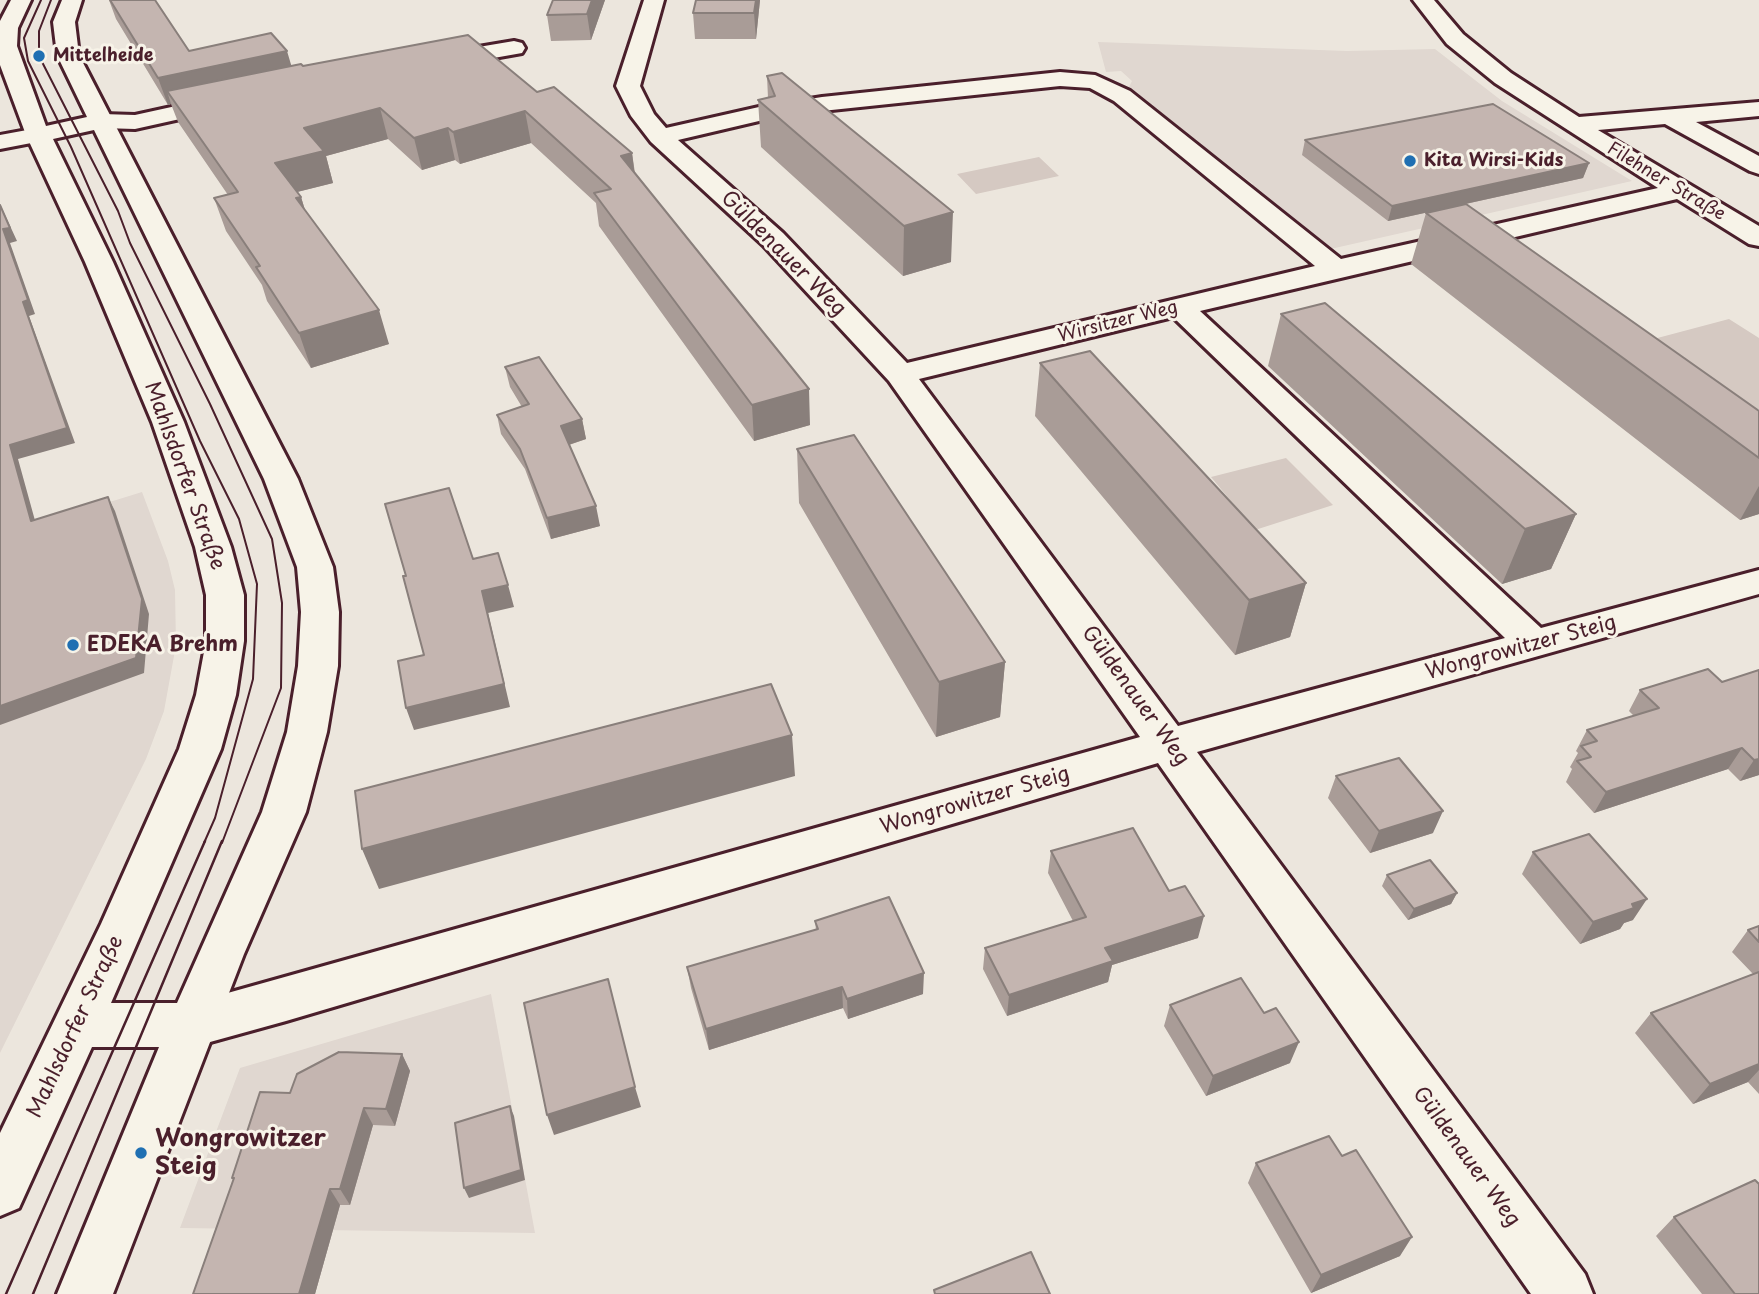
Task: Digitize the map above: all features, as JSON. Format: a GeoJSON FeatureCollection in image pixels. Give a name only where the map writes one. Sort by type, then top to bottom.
{"type":"FeatureCollection","features":[{"type":"Feature","properties":{"kind":"street","name":"Mahlsdorfer Straße"},"geometry":{"type":"LineString","coordinates":[[0,1190],[200,749],[218,685],[225,641],[225,595],[213,547],[167,422],[99,262],[19,139],[5,46],[9,22],[20,0]]}},
{"type":"Feature","properties":{"kind":"street"},"geometry":{"type":"LineString","coordinates":[[72,0],[64,22],[68,55],[281,479],[316,567],[320,612],[318,666],[307,732],[284,813],[220,954],[85,1294]]}},
{"type":"Feature","properties":{"kind":"street","name":"Güldenauer Weg"},"geometry":{"type":"LineString","coordinates":[[654,0],[628,86],[633,101],[660,137],[773,239],[900,374],[1565,1294]]}},
{"type":"Feature","properties":{"kind":"street","name":"Filehner Straße"},"geometry":{"type":"LineString","coordinates":[[1423,0],[1446,30],[1503,78],[1679,191],[1759,238]]}},
{"type":"Feature","properties":{"kind":"street"},"geometry":{"type":"LineString","coordinates":[[410,66],[514,48]]}},
{"type":"Feature","properties":{"kind":"street"},"geometry":{"type":"LineString","coordinates":[[660,137],[759,114],[822,104],[1060,79],[1096,82],[1122,96],[1336,269]]}},
{"type":"Feature","properties":{"kind":"street"},"geometry":{"type":"LineString","coordinates":[[19,139],[102,121],[135,121],[247,97]]}},
{"type":"Feature","properties":{"kind":"street","name":"Filehner Straße"},"geometry":{"type":"LineString","coordinates":[[1574,125],[1759,109]]}},
{"type":"Feature","properties":{"kind":"street"},"geometry":{"type":"LineString","coordinates":[[1670,117],[1759,166]]}},
{"type":"Feature","properties":{"kind":"street","name":"Wirsitzer Weg"},"geometry":{"type":"LineString","coordinates":[[900,374],[1336,269],[1679,191]]}},
{"type":"Feature","properties":{"kind":"street"},"geometry":{"type":"LineString","coordinates":[[1457,241],[1483,261]]}},
{"type":"Feature","properties":{"kind":"street"},"geometry":{"type":"LineString","coordinates":[[1179,307],[1534,644]]}},
{"type":"Feature","properties":{"kind":"street","name":"Wongrowitzer Steig"},"geometry":{"type":"LineString","coordinates":[[77,1025],[192,1025],[1170,744],[1759,582]]}},
{"type":"Feature","properties":{"kind":"shaded area","name":"Kita Wirsi-Kids"},"geometry":{"type":"Polygon","coordinates":[[[1098,42],[1347,51],[1435,49],[1502,101],[1632,181],[1326,250],[1248,191],[1253,184],[1128,89],[1132,81],[1121,71],[1106,72],[1098,42]]]}},
{"type":"Feature","properties":{"kind":"shaded area"},"geometry":{"type":"Polygon","coordinates":[[[1039,157],[1059,176],[976,194],[957,174],[1039,157]]]}},
{"type":"Feature","properties":{"kind":"shaded area"},"geometry":{"type":"Polygon","coordinates":[[[1729,319],[1759,338],[1759,409],[1713,422],[1616,349],[1729,319]]]}},
{"type":"Feature","properties":{"kind":"shaded area"},"geometry":{"type":"Polygon","coordinates":[[[1286,458],[1333,505],[1255,530],[1211,477],[1286,458]]]}},
{"type":"Feature","properties":{"kind":"shaded area"},"geometry":{"type":"Polygon","coordinates":[[[142,492],[168,561],[175,590],[176,645],[164,711],[146,759],[0,1053],[0,536],[142,492]]]}},
{"type":"Feature","properties":{"kind":"shaded area"},"geometry":{"type":"Polygon","coordinates":[[[491,994],[535,1233],[180,1228],[240,1068],[491,994]]]}},
{"type":"Feature","properties":{"kind":"building"},"geometry":{"type":"Polygon","coordinates":[[[110,0],[155,0],[189,51],[271,33],[287,51],[158,78],[110,0]]]}},
{"type":"Feature","properties":{"kind":"building"},"geometry":{"type":"Polygon","coordinates":[[[553,0],[592,0],[587,14],[547,15],[553,0]]]}},
{"type":"Feature","properties":{"kind":"building"},"geometry":{"type":"Polygon","coordinates":[[[696,0],[756,0],[754,13],[693,13],[696,0]]]}},
{"type":"Feature","properties":{"kind":"building"},"geometry":{"type":"Polygon","coordinates":[[[468,35],[537,92],[554,87],[632,153],[621,156],[809,389],[752,405],[594,193],[611,189],[525,111],[453,132],[448,128],[414,138],[380,108],[304,128],[324,151],[275,163],[301,197],[296,198],[379,310],[299,333],[256,267],[260,266],[214,198],[238,192],[167,91],[468,35]]]}},
{"type":"Feature","properties":{"kind":"building"},"geometry":{"type":"Polygon","coordinates":[[[782,73],[953,212],[904,226],[758,100],[775,96],[767,76],[782,73]]]}},
{"type":"Feature","properties":{"kind":"building"},"geometry":{"type":"Polygon","coordinates":[[[1493,104],[1589,163],[1392,206],[1305,140],[1493,104]]]}},
{"type":"Feature","properties":{"kind":"building"},"geometry":{"type":"Polygon","coordinates":[[[1466,204],[1759,411],[1759,458],[1426,213],[1466,204]]]}},
{"type":"Feature","properties":{"kind":"building","name":"EDEKA Brehm"},"geometry":{"type":"Polygon","coordinates":[[[0,205],[10,228],[3,229],[28,300],[23,302],[67,428],[10,445],[31,521],[108,497],[142,599],[136,658],[0,706],[0,205]]]}},
{"type":"Feature","properties":{"kind":"building"},"geometry":{"type":"Polygon","coordinates":[[[1325,303],[1576,514],[1525,529],[1281,314],[1325,303]]]}},
{"type":"Feature","properties":{"kind":"building"},"geometry":{"type":"Polygon","coordinates":[[[1090,351],[1306,583],[1249,600],[1040,363],[1090,351]]]}},
{"type":"Feature","properties":{"kind":"building"},"geometry":{"type":"Polygon","coordinates":[[[539,357],[582,419],[561,426],[596,506],[547,518],[520,449],[497,415],[529,404],[505,367],[539,357]]]}},
{"type":"Feature","properties":{"kind":"building"},"geometry":{"type":"Polygon","coordinates":[[[854,435],[1005,662],[939,682],[797,449],[854,435]]]}},
{"type":"Feature","properties":{"kind":"building"},"geometry":{"type":"Polygon","coordinates":[[[449,488],[473,559],[498,553],[508,585],[482,591],[504,684],[406,708],[398,661],[424,655],[403,576],[406,576],[385,504],[449,488]]]}},
{"type":"Feature","properties":{"kind":"building"},"geometry":{"type":"Polygon","coordinates":[[[1708,669],[1722,682],[1759,670],[1759,759],[1754,760],[1742,748],[1606,792],[1577,761],[1591,757],[1581,746],[1597,741],[1587,730],[1659,708],[1640,690],[1708,669]]]}},
{"type":"Feature","properties":{"kind":"building"},"geometry":{"type":"Polygon","coordinates":[[[771,684],[792,735],[362,849],[355,791],[771,684]]]}},
{"type":"Feature","properties":{"kind":"building"},"geometry":{"type":"Polygon","coordinates":[[[1399,758],[1443,811],[1379,831],[1336,776],[1399,758]]]}},
{"type":"Feature","properties":{"kind":"building"},"geometry":{"type":"Polygon","coordinates":[[[1133,828],[1169,891],[1185,886],[1204,916],[1105,948],[1113,961],[1009,995],[985,948],[1086,917],[1051,851],[1133,828]]]}},
{"type":"Feature","properties":{"kind":"building"},"geometry":{"type":"Polygon","coordinates":[[[1589,834],[1647,899],[1632,904],[1634,908],[1593,922],[1533,852],[1589,834]]]}},
{"type":"Feature","properties":{"kind":"building"},"geometry":{"type":"Polygon","coordinates":[[[1430,860],[1457,893],[1414,909],[1387,875],[1430,860]]]}},
{"type":"Feature","properties":{"kind":"building"},"geometry":{"type":"Polygon","coordinates":[[[889,897],[924,973],[847,999],[842,987],[706,1029],[687,967],[818,929],[815,921],[889,897]]]}},
{"type":"Feature","properties":{"kind":"building"},"geometry":{"type":"Polygon","coordinates":[[[1759,926],[1759,942],[1748,930],[1759,926]]]}},
{"type":"Feature","properties":{"kind":"building"},"geometry":{"type":"Polygon","coordinates":[[[1759,972],[1759,1064],[1710,1084],[1651,1013],[1759,972]]]}},
{"type":"Feature","properties":{"kind":"building"},"geometry":{"type":"Polygon","coordinates":[[[1241,978],[1264,1013],[1276,1008],[1299,1042],[1213,1076],[1170,1005],[1241,978]]]}},
{"type":"Feature","properties":{"kind":"building"},"geometry":{"type":"Polygon","coordinates":[[[608,979],[635,1087],[547,1115],[524,1003],[608,979]]]}},
{"type":"Feature","properties":{"kind":"building"},"geometry":{"type":"Polygon","coordinates":[[[339,1052],[402,1054],[386,1109],[364,1108],[340,1189],[330,1189],[299,1294],[193,1294],[234,1178],[260,1092],[290,1093],[297,1074],[339,1052]]]}},
{"type":"Feature","properties":{"kind":"building"},"geometry":{"type":"Polygon","coordinates":[[[510,1106],[521,1170],[464,1188],[455,1123],[510,1106]]]}},
{"type":"Feature","properties":{"kind":"building"},"geometry":{"type":"Polygon","coordinates":[[[1329,1136],[1342,1156],[1356,1150],[1412,1237],[1321,1275],[1256,1163],[1329,1136]]]}},
{"type":"Feature","properties":{"kind":"building"},"geometry":{"type":"Polygon","coordinates":[[[1755,1180],[1759,1184],[1759,1294],[1735,1294],[1674,1217],[1755,1180]]]}},
{"type":"Feature","properties":{"kind":"building"},"geometry":{"type":"Polygon","coordinates":[[[1031,1252],[1050,1294],[935,1294],[934,1290],[1031,1252]]]}},
{"type":"Feature","properties":{"kind":"tram line"},"geometry":{"type":"LineString","coordinates":[[41,0],[24,38],[28,61],[71,147],[200,441],[239,519],[257,584],[253,679],[215,818],[204,843]]}},
{"type":"Feature","properties":{"kind":"tram line"},"geometry":{"type":"LineString","coordinates":[[51,0],[39,31],[39,56],[118,211],[130,243],[210,404],[272,539],[282,603],[281,688],[222,843]]}},
{"type":"Feature","properties":{"kind":"tram line"},"geometry":{"type":"LineString","coordinates":[[6,1294],[205,841]]}},
{"type":"Feature","properties":{"kind":"tram line"},"geometry":{"type":"LineString","coordinates":[[33,1294],[222,841]]}},
{"type":"Feature","properties":{"kind":"place","name":"Mittelheide"},"geometry":{"type":"Point","coordinates":[39,56]}},
{"type":"Feature","properties":{"kind":"place","name":"Kita Wirsi-Kids"},"geometry":{"type":"Point","coordinates":[1410,161]}},
{"type":"Feature","properties":{"kind":"place","name":"EDEKA Brehm"},"geometry":{"type":"Point","coordinates":[73,645]}},
{"type":"Feature","properties":{"kind":"place","name":"Wongrowitzer Steig"},"geometry":{"type":"Point","coordinates":[141,1153]}}]}
